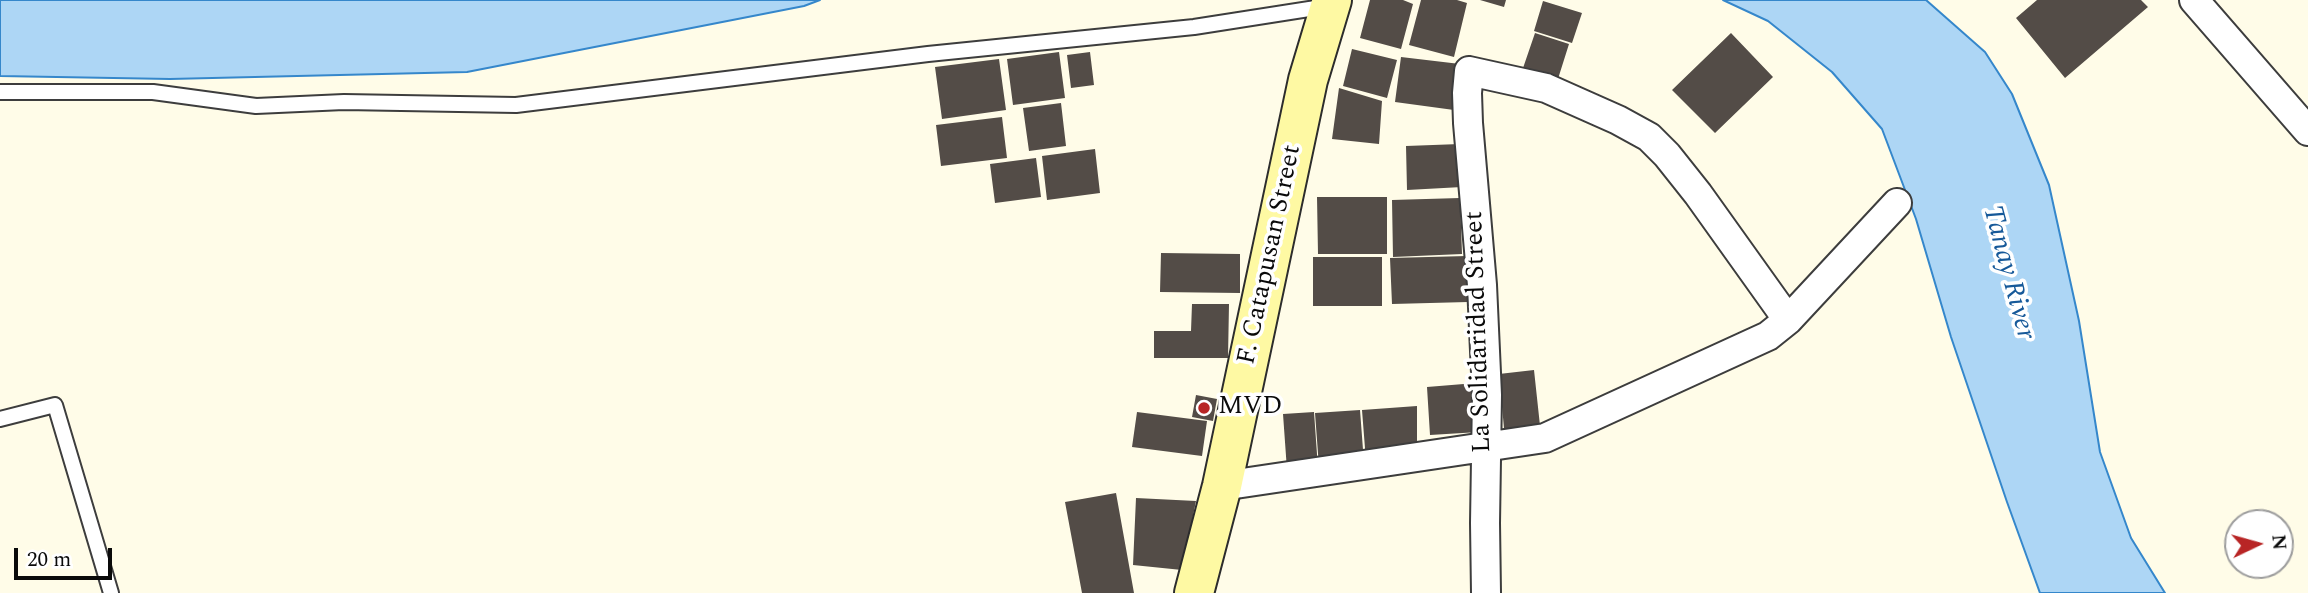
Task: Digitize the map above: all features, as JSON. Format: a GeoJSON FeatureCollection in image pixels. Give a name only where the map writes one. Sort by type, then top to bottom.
{"type":"FeatureCollection","features":[{"type":"Feature","properties":{"kind":"main road","name":"F. Catapusan Street"},"geometry":{"type":"LineString","coordinates":[[1194,593],[1222,486],[1308,80],[1331,3]]}},
{"type":"Feature","properties":{"kind":"street"},"geometry":{"type":"LineString","coordinates":[[2194,0],[2308,131]]}},
{"type":"Feature","properties":{"kind":"street","name":"La Solidaridad Street"},"geometry":{"type":"LineString","coordinates":[[1486,593],[1488,395],[1467,93],[1469,72],[1546,88],[1618,120],[1648,137],[1667,155],[1698,194],[1788,320]]}},
{"type":"Feature","properties":{"kind":"street"},"geometry":{"type":"LineString","coordinates":[[1222,486],[1545,438],[1768,336],[1788,320],[1897,204]]}},
{"type":"Feature","properties":{"kind":"lane"},"geometry":{"type":"LineString","coordinates":[[0,92],[153,92],[256,106],[344,102],[516,106],[928,54],[1194,27],[1331,3]]}},
{"type":"Feature","properties":{"kind":"lane"},"geometry":{"type":"LineString","coordinates":[[0,419],[55,405],[111,593]]}},
{"type":"Feature","properties":{"kind":"water"},"geometry":{"type":"Polygon","coordinates":[[[0,0],[820,0],[804,6],[467,72],[170,79],[0,76],[0,0]]]}},
{"type":"Feature","properties":{"kind":"water","name":"Tanay River"},"geometry":{"type":"Polygon","coordinates":[[[1723,0],[1926,0],[1985,52],[2012,94],[2049,185],[2079,321],[2100,452],[2131,538],[2165,593],[2040,593],[1951,337],[1916,219],[1882,129],[1832,72],[1768,21],[1723,0]]]}},
{"type":"Feature","properties":{"kind":"building"},"geometry":{"type":"Polygon","coordinates":[[[1370,0],[1403,0],[1413,4],[1401,49],[1360,38],[1370,0]]]}},
{"type":"Feature","properties":{"kind":"building"},"geometry":{"type":"Polygon","coordinates":[[[1421,0],[1457,0],[1467,3],[1454,57],[1409,45],[1421,0]]]}},
{"type":"Feature","properties":{"kind":"building"},"geometry":{"type":"Polygon","coordinates":[[[1480,0],[1506,0],[1504,7],[1480,0]]]}},
{"type":"Feature","properties":{"kind":"building"},"geometry":{"type":"Polygon","coordinates":[[[2037,0],[2141,0],[2148,7],[2065,78],[2016,18],[2037,0]]]}},
{"type":"Feature","properties":{"kind":"building"},"geometry":{"type":"Polygon","coordinates":[[[1543,1],[1582,13],[1572,43],[1534,31],[1543,1]]]}},
{"type":"Feature","properties":{"kind":"building"},"geometry":{"type":"Polygon","coordinates":[[[1535,33],[1569,44],[1557,82],[1522,71],[1535,33]]]}},
{"type":"Feature","properties":{"kind":"building"},"geometry":{"type":"Polygon","coordinates":[[[1731,33],[1773,77],[1715,133],[1672,90],[1731,33]]]}},
{"type":"Feature","properties":{"kind":"building"},"geometry":{"type":"Polygon","coordinates":[[[1352,49],[1397,60],[1387,98],[1343,86],[1352,49]]]}},
{"type":"Feature","properties":{"kind":"building"},"geometry":{"type":"Polygon","coordinates":[[[1059,52],[1065,98],[1013,105],[1007,59],[1059,52]]]}},
{"type":"Feature","properties":{"kind":"building"},"geometry":{"type":"Polygon","coordinates":[[[1090,52],[1094,85],[1071,88],[1067,55],[1090,52]]]}},
{"type":"Feature","properties":{"kind":"building"},"geometry":{"type":"Polygon","coordinates":[[[1401,57],[1460,64],[1454,110],[1395,102],[1401,57]]]}},
{"type":"Feature","properties":{"kind":"building"},"geometry":{"type":"Polygon","coordinates":[[[999,59],[1006,110],[942,119],[935,67],[999,59]]]}},
{"type":"Feature","properties":{"kind":"building"},"geometry":{"type":"Polygon","coordinates":[[[1339,88],[1382,101],[1379,144],[1332,139],[1339,88]]]}},
{"type":"Feature","properties":{"kind":"building"},"geometry":{"type":"Polygon","coordinates":[[[1061,103],[1066,146],[1029,151],[1023,108],[1061,103]]]}},
{"type":"Feature","properties":{"kind":"building"},"geometry":{"type":"Polygon","coordinates":[[[1002,117],[1007,158],[941,166],[936,125],[1002,117]]]}},
{"type":"Feature","properties":{"kind":"building"},"geometry":{"type":"Polygon","coordinates":[[[1460,144],[1462,187],[1407,190],[1406,146],[1460,144]]]}},
{"type":"Feature","properties":{"kind":"building"},"geometry":{"type":"Polygon","coordinates":[[[1095,149],[1100,193],[1047,200],[1042,156],[1095,149]]]}},
{"type":"Feature","properties":{"kind":"building"},"geometry":{"type":"Polygon","coordinates":[[[1036,158],[1041,197],[995,203],[990,164],[1036,158]]]}},
{"type":"Feature","properties":{"kind":"building"},"geometry":{"type":"Polygon","coordinates":[[[1317,197],[1387,197],[1387,254],[1318,254],[1317,197]]]}},
{"type":"Feature","properties":{"kind":"building"},"geometry":{"type":"Polygon","coordinates":[[[1460,198],[1462,254],[1393,257],[1392,200],[1460,198]]]}},
{"type":"Feature","properties":{"kind":"building"},"geometry":{"type":"Polygon","coordinates":[[[1161,253],[1240,254],[1240,293],[1160,292],[1161,253]]]}},
{"type":"Feature","properties":{"kind":"building"},"geometry":{"type":"Polygon","coordinates":[[[1467,256],[1468,302],[1392,304],[1390,258],[1467,256]]]}},
{"type":"Feature","properties":{"kind":"building"},"geometry":{"type":"Polygon","coordinates":[[[1313,257],[1382,257],[1382,306],[1313,306],[1313,257]]]}},
{"type":"Feature","properties":{"kind":"building"},"geometry":{"type":"Polygon","coordinates":[[[1192,304],[1229,304],[1228,358],[1154,358],[1154,331],[1191,331],[1192,304]]]}},
{"type":"Feature","properties":{"kind":"building"},"geometry":{"type":"Polygon","coordinates":[[[1534,370],[1541,435],[1505,439],[1499,374],[1534,370]]]}},
{"type":"Feature","properties":{"kind":"building"},"geometry":{"type":"Polygon","coordinates":[[[1476,383],[1479,432],[1430,435],[1427,387],[1476,383]]]}},
{"type":"Feature","properties":{"kind":"building","name":"MVD"},"geometry":{"type":"Polygon","coordinates":[[[1196,395],[1217,399],[1213,421],[1192,417],[1196,395]]]}},
{"type":"Feature","properties":{"kind":"building"},"geometry":{"type":"Polygon","coordinates":[[[1417,406],[1417,453],[1366,461],[1362,410],[1417,406]]]}},
{"type":"Feature","properties":{"kind":"building"},"geometry":{"type":"Polygon","coordinates":[[[1360,410],[1364,463],[1319,467],[1315,413],[1360,410]]]}},
{"type":"Feature","properties":{"kind":"building"},"geometry":{"type":"Polygon","coordinates":[[[1137,412],[1207,421],[1202,456],[1132,447],[1137,412]]]}},
{"type":"Feature","properties":{"kind":"building"},"geometry":{"type":"Polygon","coordinates":[[[1314,412],[1318,468],[1287,470],[1283,414],[1314,412]]]}},
{"type":"Feature","properties":{"kind":"building"},"geometry":{"type":"Polygon","coordinates":[[[1116,493],[1134,593],[1082,593],[1065,502],[1116,493]]]}},
{"type":"Feature","properties":{"kind":"building"},"geometry":{"type":"Polygon","coordinates":[[[1136,498],[1196,501],[1182,570],[1133,565],[1136,498]]]}},
{"type":"Feature","properties":{"kind":"place","name":"MVD"},"geometry":{"type":"Point","coordinates":[1204,408]}}]}
